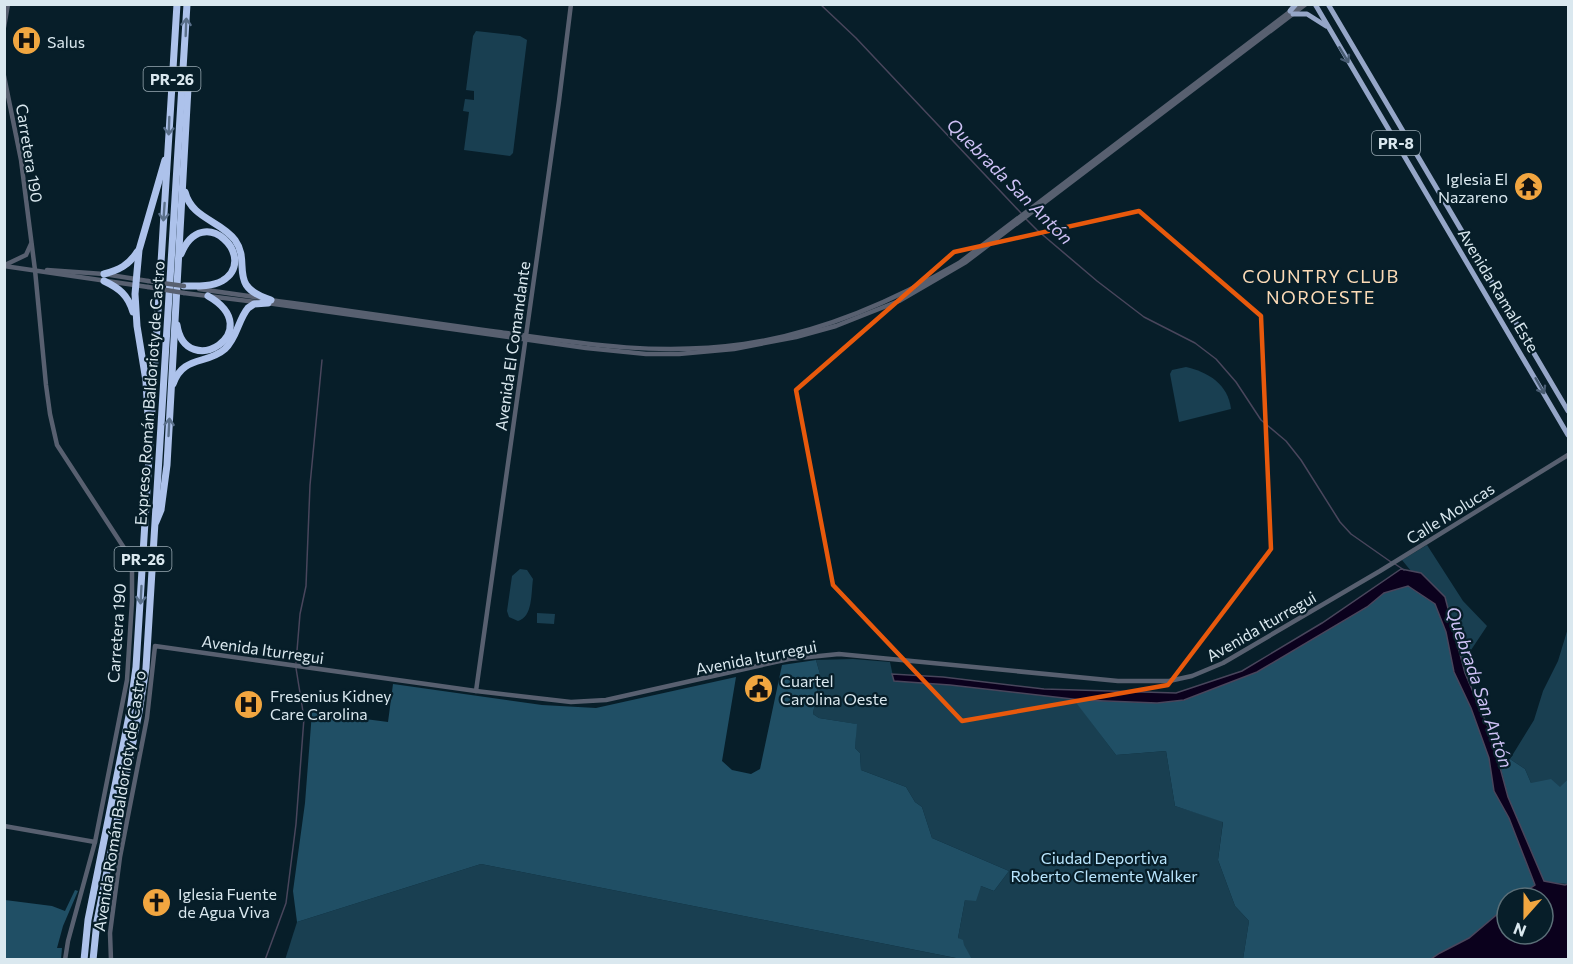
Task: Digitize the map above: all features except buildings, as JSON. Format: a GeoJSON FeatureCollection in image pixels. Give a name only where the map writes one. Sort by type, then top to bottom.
{"type":"FeatureCollection","features":[{"type":"Feature","properties":{"kind":"highway","name":"Expreso Román Baldorioty de Castro"},"geometry":{"type":"LineString","coordinates":[[84,960],[88,920],[134,686],[177,4]]}},
{"type":"Feature","properties":{"kind":"highway","name":"Expreso Román Baldorioty de Castro"},"geometry":{"type":"LineString","coordinates":[[93,960],[97,921],[144,687],[188,4]]}},
{"type":"Feature","properties":{"kind":"highway"},"geometry":{"type":"LineString","coordinates":[[154,528],[161,510],[167,465],[188,99],[186,50]]}},
{"type":"Feature","properties":{"kind":"highway"},"geometry":{"type":"LineString","coordinates":[[150,441],[146,381],[135,308],[139,250],[168,153]]}},
{"type":"Feature","properties":{"kind":"highway"},"geometry":{"type":"LineString","coordinates":[[184,180],[186,197],[192,208],[235,241],[240,253],[241,273],[246,284],[254,293],[269,302]]}},
{"type":"Feature","properties":{"kind":"highway"},"geometry":{"type":"LineString","coordinates":[[179,259],[188,240],[205,232],[222,236],[234,252],[232,270],[222,281],[184,290]]}},
{"type":"Feature","properties":{"kind":"highway"},"geometry":{"type":"LineString","coordinates":[[137,326],[130,303],[117,287],[104,278],[128,264],[139,250]]}},
{"type":"Feature","properties":{"kind":"highway"},"geometry":{"type":"LineString","coordinates":[[176,307],[178,330],[183,341],[194,349],[212,350],[225,340],[230,320],[229,314],[221,304],[208,296]]}},
{"type":"Feature","properties":{"kind":"highway"},"geometry":{"type":"LineString","coordinates":[[171,390],[176,377],[186,366],[217,354],[227,347],[248,308],[254,304],[269,302]]}},
{"type":"Feature","properties":{"kind":"main road"},"geometry":{"type":"LineString","coordinates":[[1292,13],[1298,4]]}},
{"type":"Feature","properties":{"kind":"main road","name":"Avenida Ramal Este"},"geometry":{"type":"LineString","coordinates":[[1314,4],[1569,435]]}},
{"type":"Feature","properties":{"kind":"main road","name":"Avenida Ramal Este"},"geometry":{"type":"LineString","coordinates":[[1330,4],[1339,24],[1569,411]]}},
{"type":"Feature","properties":{"kind":"main road"},"geometry":{"type":"LineString","coordinates":[[1292,13],[1308,14],[1328,27]]}},
{"type":"Feature","properties":{"kind":"street"},"geometry":{"type":"LineString","coordinates":[[4,27],[8,4]]}},
{"type":"Feature","properties":{"kind":"street","name":"Avenida El Comandante"},"geometry":{"type":"LineString","coordinates":[[476,691],[571,4]]}},
{"type":"Feature","properties":{"kind":"street"},"geometry":{"type":"LineString","coordinates":[[137,282],[148,287],[184,290],[614,352],[679,354],[734,350],[796,337],[863,316],[920,290],[966,262],[1306,4]]}},
{"type":"Feature","properties":{"kind":"street","name":"Carretera 190"},"geometry":{"type":"LineString","coordinates":[[4,76],[21,160],[46,385],[57,445],[130,557],[132,566],[128,672],[95,842],[66,958]]}},
{"type":"Feature","properties":{"kind":"street"},"geometry":{"type":"LineString","coordinates":[[4,265],[26,255],[31,244]]}},
{"type":"Feature","properties":{"kind":"street"},"geometry":{"type":"LineString","coordinates":[[4,265],[35,270],[61,270],[137,282],[148,280],[208,296],[269,302]]}},
{"type":"Feature","properties":{"kind":"street","name":"Calle Molucas"},"geometry":{"type":"LineString","coordinates":[[1344,591],[1569,455]]}},
{"type":"Feature","properties":{"kind":"street","name":"Avenida Iturregui"},"geometry":{"type":"LineString","coordinates":[[155,646],[563,702],[592,702],[789,659],[839,654],[1079,678],[1159,682],[1192,676],[1223,663],[1344,591]]}},
{"type":"Feature","properties":{"kind":"street","name":"Avenida Román Baldorioty de Castro"},"geometry":{"type":"LineString","coordinates":[[110,958],[110,933],[120,857],[147,718],[155,646]]}},
{"type":"Feature","properties":{"kind":"street"},"geometry":{"type":"LineString","coordinates":[[4,826],[95,842]]}},
{"type":"Feature","properties":{"kind":"highlighted area"},"geometry":{"type":"Polygon","coordinates":[[[1139,211],[1261,316],[1271,549],[1168,685],[962,721],[833,585],[796,390],[954,252],[1139,211]]]}},
{"type":"Feature","properties":{"kind":"green space"},"geometry":{"type":"Polygon","coordinates":[[[476,31],[520,36],[527,40],[513,153],[510,156],[464,150],[469,112],[463,111],[465,99],[474,100],[474,91],[466,90],[473,36],[476,31]]]}},
{"type":"Feature","properties":{"kind":"green space"},"geometry":{"type":"Polygon","coordinates":[[[1186,367],[1216,380],[1226,393],[1231,409],[1179,422],[1170,374],[1172,370],[1186,367]]]}},
{"type":"Feature","properties":{"kind":"green space"},"geometry":{"type":"Polygon","coordinates":[[[1427,545],[1463,601],[1487,626],[1463,662],[1445,597],[1421,573],[1411,571],[1402,560],[1427,545]]]}},
{"type":"Feature","properties":{"kind":"green space"},"geometry":{"type":"Polygon","coordinates":[[[520,569],[527,570],[533,579],[529,610],[523,619],[518,621],[509,617],[507,611],[512,576],[520,569]]]}},
{"type":"Feature","properties":{"kind":"green space"},"geometry":{"type":"Polygon","coordinates":[[[537,613],[555,614],[554,624],[537,623],[537,613]]]}},
{"type":"Feature","properties":{"kind":"green space"},"geometry":{"type":"Polygon","coordinates":[[[1568,628],[1568,779],[1560,788],[1531,783],[1525,769],[1510,759],[1534,720],[1543,691],[1558,661],[1568,628]]]}},
{"type":"Feature","properties":{"kind":"green space","name":"Ciudad Deportiva Roberto Clemente Walker"},"geometry":{"type":"Polygon","coordinates":[[[853,659],[890,662],[894,681],[1074,699],[1116,755],[1166,751],[1175,806],[1223,821],[1218,860],[1235,906],[1249,921],[1243,959],[972,959],[958,938],[965,900],[981,886],[994,891],[1009,871],[932,838],[922,807],[915,802],[906,787],[861,770],[860,753],[855,748],[856,724],[819,718],[813,714],[820,674],[816,660],[853,659]]]}},
{"type":"Feature","properties":{"kind":"green space"},"geometry":{"type":"Polygon","coordinates":[[[481,864],[961,959],[285,960],[297,922],[481,864]]]}},
{"type":"Feature","properties":{"kind":"shaded area"},"geometry":{"type":"Polygon","coordinates":[[[1401,569],[1421,573],[1445,597],[1465,673],[1491,734],[1508,797],[1544,881],[1568,884],[1568,959],[1431,959],[1469,938],[1495,916],[1495,946],[1555,946],[1555,886],[1534,886],[1509,818],[1494,791],[1489,758],[1471,708],[1454,672],[1446,632],[1435,604],[1408,586],[1384,593],[1367,607],[1257,672],[1184,700],[1157,703],[1081,700],[894,681],[892,674],[943,677],[1044,689],[1176,693],[1242,671],[1322,623],[1401,569]]]}},
{"type":"Feature","properties":{"kind":"shaded area"},"geometry":{"type":"Polygon","coordinates":[[[1408,586],[1435,604],[1446,632],[1454,672],[1471,708],[1489,758],[1494,791],[1509,818],[1535,886],[1495,886],[1495,916],[1469,938],[1431,959],[1243,959],[1249,921],[1235,906],[1218,860],[1223,822],[1175,806],[1166,751],[1116,755],[1074,700],[1157,703],[1184,700],[1257,672],[1367,607],[1384,593],[1408,586]]]}},
{"type":"Feature","properties":{"kind":"shaded area"},"geometry":{"type":"Polygon","coordinates":[[[816,660],[820,674],[813,714],[819,718],[857,724],[855,748],[860,753],[861,770],[906,787],[915,802],[922,807],[932,838],[1009,871],[994,891],[981,886],[976,901],[965,900],[958,938],[963,940],[972,959],[961,959],[481,864],[297,922],[293,891],[305,803],[312,712],[388,722],[393,684],[542,705],[596,708],[736,677],[722,761],[732,770],[751,774],[760,769],[782,665],[816,660]]]}},
{"type":"Feature","properties":{"kind":"shaded area"},"geometry":{"type":"Polygon","coordinates":[[[1510,759],[1525,769],[1531,783],[1551,779],[1560,787],[1568,779],[1568,884],[1544,882],[1508,797],[1499,761],[1510,759]]]}},
{"type":"Feature","properties":{"kind":"shaded area"},"geometry":{"type":"Polygon","coordinates":[[[75,890],[78,891],[63,926],[57,948],[62,948],[61,959],[5,959],[5,900],[52,906],[65,911],[75,890]]]}},
{"type":"Feature","properties":{"kind":"waterway","name":"Quebrada San Antón"},"geometry":{"type":"LineString","coordinates":[[820,4],[856,38],[1021,213]]}},
{"type":"Feature","properties":{"kind":"waterway","name":"Quebrada San Antón"},"geometry":{"type":"LineString","coordinates":[[1026,219],[1097,281],[1144,317],[1195,343],[1216,359],[1236,382],[1261,420],[1286,441],[1301,460],[1340,522],[1351,534],[1391,562]]}},
{"type":"Feature","properties":{"kind":"waterway"},"geometry":{"type":"LineString","coordinates":[[296,663],[300,614],[306,586],[310,485],[322,360]]}},
{"type":"Feature","properties":{"kind":"waterway","name":"Quebrada San Antón"},"geometry":{"type":"LineString","coordinates":[[1395,564],[1404,570]]}},
{"type":"Feature","properties":{"kind":"waterway"},"geometry":{"type":"LineString","coordinates":[[265,960],[286,903],[296,824],[304,718],[296,668]]}},
{"type":"Feature","properties":{"kind":"place","name":"Salus"},"geometry":{"type":"Point","coordinates":[26,41]}},
{"type":"Feature","properties":{"kind":"place","name":"Iglesia El Nazareno"},"geometry":{"type":"Point","coordinates":[1529,187]}},
{"type":"Feature","properties":{"kind":"place","name":"Cuartel Carolina Oeste"},"geometry":{"type":"Point","coordinates":[759,689]}},
{"type":"Feature","properties":{"kind":"place","name":"Fresenius Kidney Care Carolina"},"geometry":{"type":"Point","coordinates":[249,704]}},
{"type":"Feature","properties":{"kind":"place","name":"Iglesia Fuente de Agua Viva"},"geometry":{"type":"Point","coordinates":[157,902]}},
{"type":"Feature","properties":{"kind":"district","name":"COUNTRY CLUB NOROESTE"},"geometry":{"type":"Point","coordinates":[1321,286]}}]}
